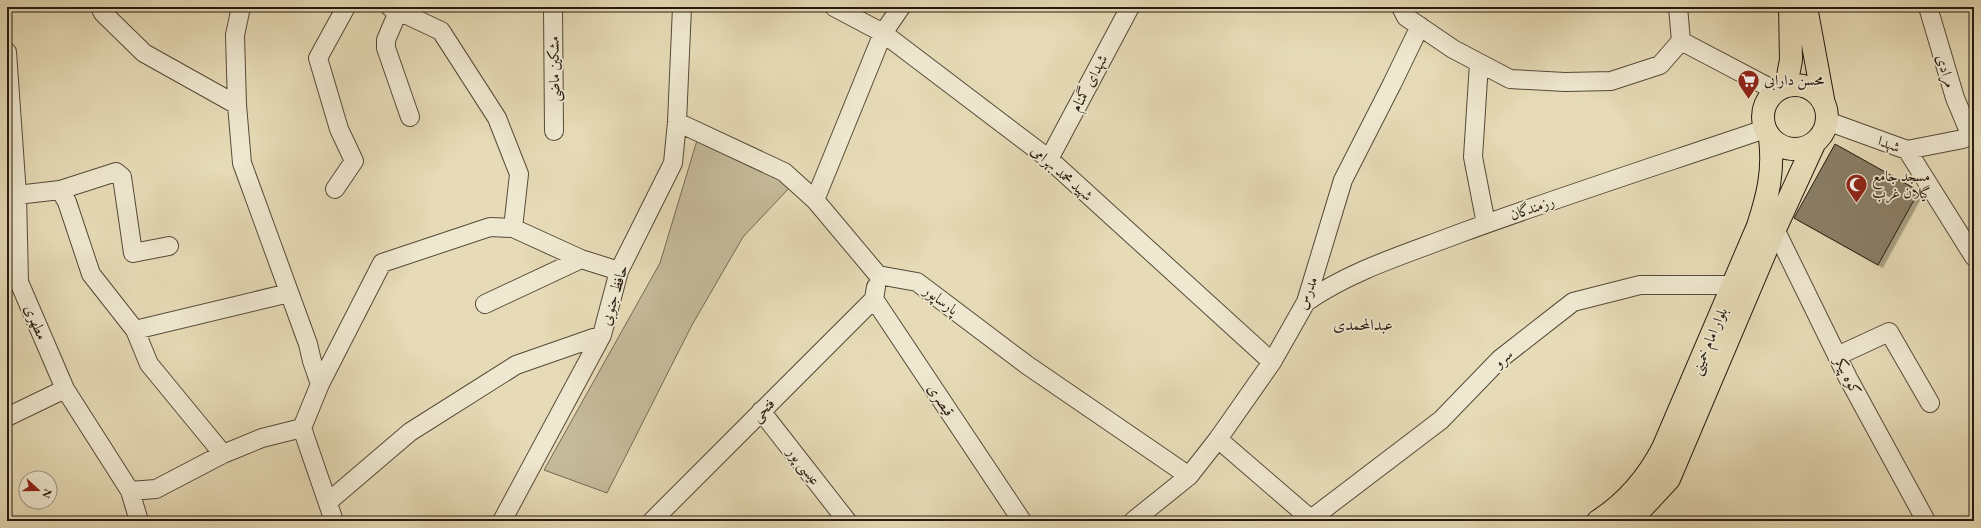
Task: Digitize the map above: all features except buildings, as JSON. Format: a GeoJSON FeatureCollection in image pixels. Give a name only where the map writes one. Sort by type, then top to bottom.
{"type":"FeatureCollection","features":[{"type":"Feature","properties":{"kind":"main road"},"geometry":{"type":"LineString","coordinates":[[1781,88],[1791,60],[1790,7]]}},
{"type":"Feature","properties":{"kind":"main road"},"geometry":{"type":"LineString","coordinates":[[1806,7],[1828,121],[1825,130],[1814,144],[1796,150],[1777,144],[1768,133],[1763,118],[1764,108],[1769,98],[1781,88],[1797,85],[1807,87],[1816,92],[1823,100]]}},
{"type":"Feature","properties":{"kind":"main road","name":"بلوار امام خمینی"},"geometry":{"type":"LineString","coordinates":[[1598,521],[1611,512],[1652,469],[1663,448],[1758,226],[1768,195],[1772,158],[1768,133]]}},
{"type":"Feature","properties":{"kind":"main road","name":"بلوار امام خمینی"},"geometry":{"type":"LineString","coordinates":[[1630,521],[1669,479],[1775,229],[1814,144]]}},
{"type":"Feature","properties":{"kind":"street"},"geometry":{"type":"LineString","coordinates":[[100,7],[103,13],[144,53],[237,105]]}},
{"type":"Feature","properties":{"kind":"street"},"geometry":{"type":"LineString","coordinates":[[241,7],[235,35],[237,105],[242,163],[308,344],[320,384]]}},
{"type":"Feature","properties":{"kind":"street"},"geometry":{"type":"LineString","coordinates":[[335,188],[354,162],[339,129],[318,58],[346,7]]}},
{"type":"Feature","properties":{"kind":"street","name":"مشکین ماضی"},"geometry":{"type":"LineString","coordinates":[[553,7],[554,131]]}},
{"type":"Feature","properties":{"kind":"street","name":"حافظ جنوبی"},"geometry":{"type":"LineString","coordinates":[[502,521],[602,335],[619,271],[672,163],[677,122],[682,7]]}},
{"type":"Feature","properties":{"kind":"street","name":"شهید محمد بهرامی"},"geometry":{"type":"LineString","coordinates":[[834,7],[882,34],[1049,159],[1272,362]]}},
{"type":"Feature","properties":{"kind":"street"},"geometry":{"type":"LineString","coordinates":[[815,200],[882,34],[901,7]]}},
{"type":"Feature","properties":{"kind":"street","name":"شهدای گمنام"},"geometry":{"type":"LineString","coordinates":[[1049,159],[1130,7]]}},
{"type":"Feature","properties":{"kind":"street"},"geometry":{"type":"LineString","coordinates":[[1401,7],[1406,17],[1453,49],[1510,79],[1565,82],[1611,81],[1660,65],[1681,42],[1678,7]]}},
{"type":"Feature","properties":{"kind":"street","name":"مرادی"},"geometry":{"type":"LineString","coordinates":[[1928,7],[1955,98],[1972,132]]}},
{"type":"Feature","properties":{"kind":"street"},"geometry":{"type":"LineString","coordinates":[[410,117],[386,48],[386,40],[396,8],[441,31],[497,118],[519,174],[513,228]]}},
{"type":"Feature","properties":{"kind":"street","name":"مدرس"},"geometry":{"type":"LineString","coordinates":[[1133,521],[1189,476],[1218,439],[1272,362],[1306,302],[1343,180],[1420,26]]}},
{"type":"Feature","properties":{"kind":"street"},"geometry":{"type":"LineString","coordinates":[[1681,42],[1781,88]]}},
{"type":"Feature","properties":{"kind":"street","name":"مطهری"},"geometry":{"type":"LineString","coordinates":[[7,52],[17,195],[19,282],[65,389],[130,491],[139,521]]}},
{"type":"Feature","properties":{"kind":"street"},"geometry":{"type":"LineString","coordinates":[[1479,63],[1473,157],[1486,224]]}},
{"type":"Feature","properties":{"kind":"street","name":"شهدا"},"geometry":{"type":"LineString","coordinates":[[1828,121],[1907,150],[1963,139],[1972,132]]}},
{"type":"Feature","properties":{"kind":"street"},"geometry":{"type":"LineString","coordinates":[[677,122],[784,172],[815,200],[878,275],[874,299]]}},
{"type":"Feature","properties":{"kind":"street","name":"رزمندگان"},"geometry":{"type":"LineString","coordinates":[[1306,302],[1330,286],[1379,264],[1486,224],[1768,133]]}},
{"type":"Feature","properties":{"kind":"street"},"geometry":{"type":"LineString","coordinates":[[1907,150],[1974,257]]}},
{"type":"Feature","properties":{"kind":"street"},"geometry":{"type":"LineString","coordinates":[[17,195],[60,190],[116,172],[122,177],[133,253],[169,246]]}},
{"type":"Feature","properties":{"kind":"street"},"geometry":{"type":"LineString","coordinates":[[60,190],[68,202],[91,274],[135,330],[149,364],[223,454]]}},
{"type":"Feature","properties":{"kind":"street"},"geometry":{"type":"LineString","coordinates":[[334,521],[302,428],[320,384],[382,263],[490,227],[513,228],[581,259],[619,271]]}},
{"type":"Feature","properties":{"kind":"street","name":"کوه پیکر"},"geometry":{"type":"LineString","coordinates":[[1775,229],[1838,356],[1926,521]]}},
{"type":"Feature","properties":{"kind":"street"},"geometry":{"type":"LineString","coordinates":[[485,304],[581,259]]}},
{"type":"Feature","properties":{"kind":"street","name":"پارساپور"},"geometry":{"type":"LineString","coordinates":[[878,275],[917,282],[1027,365],[1189,476]]}},
{"type":"Feature","properties":{"kind":"street","name":"سرو"},"geometry":{"type":"LineString","coordinates":[[1312,520],[1441,420],[1500,359],[1573,302],[1640,285],[1732,285]]}},
{"type":"Feature","properties":{"kind":"street"},"geometry":{"type":"LineString","coordinates":[[135,330],[289,294]]}},
{"type":"Feature","properties":{"kind":"street","name":"فتحی"},"geometry":{"type":"LineString","coordinates":[[652,521],[874,299]]}},
{"type":"Feature","properties":{"kind":"street","name":"قیصری"},"geometry":{"type":"LineString","coordinates":[[874,299],[1022,521]]}},
{"type":"Feature","properties":{"kind":"street"},"geometry":{"type":"LineString","coordinates":[[1838,356],[1889,332],[1930,403]]}},
{"type":"Feature","properties":{"kind":"street"},"geometry":{"type":"LineString","coordinates":[[328,502],[410,432],[516,365],[602,335]]}},
{"type":"Feature","properties":{"kind":"street"},"geometry":{"type":"LineString","coordinates":[[7,417],[65,389]]}},
{"type":"Feature","properties":{"kind":"street","name":"عیسی پور"},"geometry":{"type":"LineString","coordinates":[[761,411],[847,521]]}},
{"type":"Feature","properties":{"kind":"street"},"geometry":{"type":"LineString","coordinates":[[130,491],[156,489],[223,454],[262,438],[302,428]]}},
{"type":"Feature","properties":{"kind":"street"},"geometry":{"type":"LineString","coordinates":[[1218,439],[1312,520]]}},
{"type":"Feature","properties":{"kind":"shaded area"},"geometry":{"type":"Polygon","coordinates":[[[701,127],[793,184],[743,237],[692,325],[607,493],[544,470],[660,263],[701,127]]]}},
{"type":"Feature","properties":{"kind":"place","name":"محسن دارابی"},"geometry":{"type":"Point","coordinates":[1749,100]}},
{"type":"Feature","properties":{"kind":"place","name":"مسجد جامع گیلان غرب"},"geometry":{"type":"Point","coordinates":[1856,204]}},
{"type":"Feature","properties":{"kind":"district","name":"عبدالمحمدی"},"geometry":{"type":"Point","coordinates":[1363,324]}}]}
